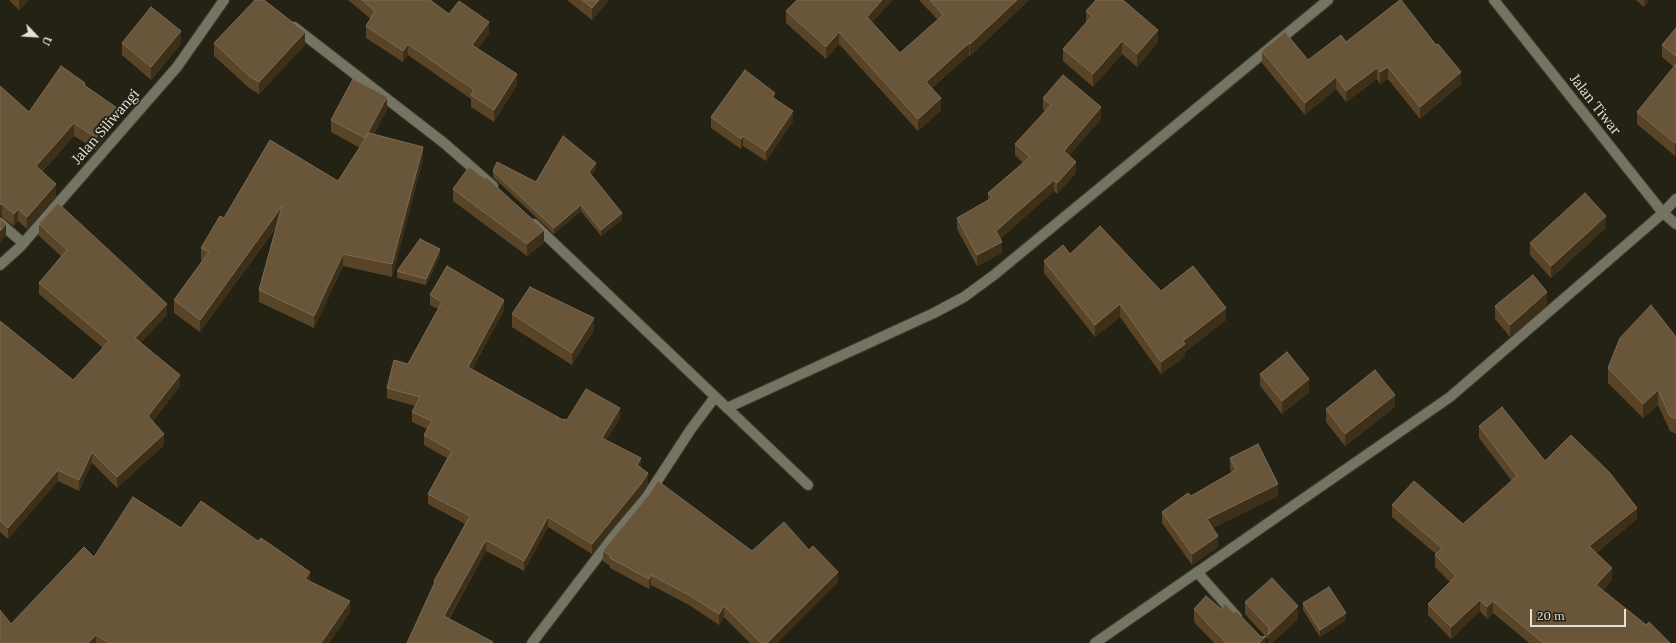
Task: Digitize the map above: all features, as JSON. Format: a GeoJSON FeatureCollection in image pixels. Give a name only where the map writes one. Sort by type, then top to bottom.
{"type":"FeatureCollection","features":[{"type":"Feature","properties":{"kind":"street","name":"Jalan Siliwangi"},"geometry":{"type":"LineString","coordinates":[[0,265],[22,243],[177,67],[224,0]]}},
{"type":"Feature","properties":{"kind":"street"},"geometry":{"type":"LineString","coordinates":[[727,408],[934,314],[964,296],[994,275],[1328,0]]}},
{"type":"Feature","properties":{"kind":"street","name":"Jalan Tiwar"},"geometry":{"type":"LineString","coordinates":[[1495,1],[1662,213],[1676,224]]}},
{"type":"Feature","properties":{"kind":"street"},"geometry":{"type":"LineString","coordinates":[[284,19],[444,143],[498,190]]}},
{"type":"Feature","properties":{"kind":"street"},"geometry":{"type":"LineString","coordinates":[[1095,643],[1450,397],[1676,200]]}},
{"type":"Feature","properties":{"kind":"street"},"geometry":{"type":"LineString","coordinates":[[527,218],[808,485]]}},
{"type":"Feature","properties":{"kind":"street"},"geometry":{"type":"LineString","coordinates":[[0,223],[22,243]]}},
{"type":"Feature","properties":{"kind":"street"},"geometry":{"type":"LineString","coordinates":[[532,643],[613,537],[646,498],[691,429],[715,397]]}},
{"type":"Feature","properties":{"kind":"street"},"geometry":{"type":"LineString","coordinates":[[1196,572],[1243,624]]}},
{"type":"Feature","properties":{"kind":"building"},"geometry":{"type":"Polygon","coordinates":[[[255,0],[264,0],[305,32],[259,82],[249,76],[214,43],[255,0]]]}},
{"type":"Feature","properties":{"kind":"building"},"geometry":{"type":"Polygon","coordinates":[[[362,0],[430,0],[449,14],[459,1],[489,22],[472,45],[517,74],[494,110],[471,95],[474,90],[408,44],[403,51],[366,26],[375,11],[362,0]]]}},
{"type":"Feature","properties":{"kind":"building"},"geometry":{"type":"Polygon","coordinates":[[[582,0],[599,0],[592,8],[582,0]]]}},
{"type":"Feature","properties":{"kind":"building"},"geometry":{"type":"Polygon","coordinates":[[[797,0],[882,0],[867,17],[900,53],[943,15],[930,0],[1017,0],[970,44],[969,43],[926,82],[941,98],[918,119],[839,32],[826,47],[786,11],[797,0]]]}},
{"type":"Feature","properties":{"kind":"building"},"geometry":{"type":"Polygon","coordinates":[[[1096,0],[1123,0],[1158,30],[1137,54],[1122,41],[1093,74],[1063,49],[1092,16],[1086,11],[1096,0]]]}},
{"type":"Feature","properties":{"kind":"building"},"geometry":{"type":"Polygon","coordinates":[[[1400,0],[1436,45],[1438,44],[1461,72],[1420,107],[1388,67],[1380,72],[1377,68],[1346,91],[1336,77],[1305,103],[1262,51],[1285,32],[1308,60],[1341,35],[1346,42],[1400,0]]]}},
{"type":"Feature","properties":{"kind":"building"},"geometry":{"type":"Polygon","coordinates":[[[151,7],[181,31],[151,67],[122,43],[151,7]]]}},
{"type":"Feature","properties":{"kind":"building"},"geometry":{"type":"Polygon","coordinates":[[[1676,28],[1676,56],[1662,45],[1676,28]]]}},
{"type":"Feature","properties":{"kind":"building"},"geometry":{"type":"Polygon","coordinates":[[[1676,64],[1676,142],[1675,143],[1637,112],[1676,64]]]}},
{"type":"Feature","properties":{"kind":"building"},"geometry":{"type":"Polygon","coordinates":[[[61,66],[85,83],[84,85],[117,108],[96,138],[74,123],[36,166],[56,184],[27,217],[18,209],[14,214],[2,204],[0,205],[0,86],[29,112],[61,66]]]}},
{"type":"Feature","properties":{"kind":"building"},"geometry":{"type":"Polygon","coordinates":[[[745,70],[775,93],[772,97],[793,111],[766,151],[743,136],[741,139],[711,117],[745,70]]]}},
{"type":"Feature","properties":{"kind":"building"},"geometry":{"type":"Polygon","coordinates":[[[1063,75],[1101,107],[1064,151],[1076,162],[1057,183],[1054,180],[996,231],[1002,242],[977,255],[957,218],[992,198],[988,193],[1030,157],[1015,144],[1051,105],[1043,98],[1063,75]]]}},
{"type":"Feature","properties":{"kind":"building"},"geometry":{"type":"Polygon","coordinates":[[[353,79],[387,97],[365,138],[331,120],[353,79]]]}},
{"type":"Feature","properties":{"kind":"building"},"geometry":{"type":"Polygon","coordinates":[[[369,133],[423,147],[392,264],[343,254],[314,316],[259,290],[282,206],[200,320],[174,300],[209,252],[201,248],[220,216],[224,218],[270,140],[338,181],[369,133]]]}},
{"type":"Feature","properties":{"kind":"building"},"geometry":{"type":"Polygon","coordinates":[[[563,136],[596,163],[589,172],[622,213],[601,230],[581,205],[554,228],[493,171],[497,162],[536,182],[563,136]]]}},
{"type":"Feature","properties":{"kind":"building"},"geometry":{"type":"Polygon","coordinates":[[[469,167],[485,179],[486,177],[544,230],[527,244],[453,189],[469,167]]]}},
{"type":"Feature","properties":{"kind":"building"},"geometry":{"type":"Polygon","coordinates":[[[1585,193],[1606,216],[1551,266],[1530,243],[1585,193]]]}},
{"type":"Feature","properties":{"kind":"building"},"geometry":{"type":"Polygon","coordinates":[[[58,203],[167,304],[135,338],[180,375],[148,416],[164,434],[117,477],[92,452],[79,480],[58,470],[8,528],[0,521],[0,321],[73,380],[109,341],[39,283],[67,250],[39,224],[58,203]]]}},
{"type":"Feature","properties":{"kind":"building"},"geometry":{"type":"Polygon","coordinates":[[[0,219],[6,224],[0,231],[0,219]]]}},
{"type":"Feature","properties":{"kind":"building"},"geometry":{"type":"Polygon","coordinates":[[[1100,226],[1161,291],[1193,266],[1226,308],[1183,341],[1185,344],[1161,362],[1120,304],[1095,325],[1044,261],[1063,245],[1070,254],[1100,226]]]}},
{"type":"Feature","properties":{"kind":"building"},"geometry":{"type":"Polygon","coordinates":[[[420,239],[440,249],[426,279],[397,271],[420,239]]]}},
{"type":"Feature","properties":{"kind":"building"},"geometry":{"type":"Polygon","coordinates":[[[447,266],[504,300],[468,367],[563,420],[567,420],[586,389],[620,408],[602,438],[641,458],[637,465],[648,473],[641,484],[592,544],[548,517],[524,561],[486,540],[444,616],[493,642],[492,643],[407,643],[435,582],[434,581],[470,516],[428,494],[452,451],[424,435],[432,421],[412,412],[420,397],[387,388],[394,360],[408,364],[442,302],[430,295],[447,266]]]}},
{"type":"Feature","properties":{"kind":"building"},"geometry":{"type":"Polygon","coordinates":[[[1533,275],[1547,292],[1510,325],[1495,306],[1533,275]]]}},
{"type":"Feature","properties":{"kind":"building"},"geometry":{"type":"Polygon","coordinates":[[[530,287],[594,318],[572,353],[512,314],[530,287]]]}},
{"type":"Feature","properties":{"kind":"building"},"geometry":{"type":"Polygon","coordinates":[[[1651,305],[1676,337],[1676,419],[1670,416],[1658,390],[1643,404],[1608,368],[1620,338],[1651,305]]]}},
{"type":"Feature","properties":{"kind":"building"},"geometry":{"type":"Polygon","coordinates":[[[1287,352],[1309,379],[1282,401],[1260,374],[1287,352]]]}},
{"type":"Feature","properties":{"kind":"building"},"geometry":{"type":"Polygon","coordinates":[[[1375,370],[1395,395],[1345,434],[1326,409],[1375,370]]]}},
{"type":"Feature","properties":{"kind":"building"},"geometry":{"type":"Polygon","coordinates":[[[1502,407],[1545,461],[1571,435],[1610,473],[1637,508],[1589,546],[1612,568],[1596,585],[1646,625],[1649,622],[1670,643],[1543,643],[1493,601],[1487,607],[1480,600],[1451,627],[1428,604],[1456,576],[1435,555],[1442,548],[1392,505],[1414,481],[1463,524],[1517,476],[1479,426],[1502,407]]]}},
{"type":"Feature","properties":{"kind":"building"},"geometry":{"type":"Polygon","coordinates":[[[1258,444],[1278,484],[1207,519],[1218,536],[1192,554],[1162,512],[1188,493],[1191,496],[1236,470],[1230,458],[1258,444]]]}},
{"type":"Feature","properties":{"kind":"building"},"geometry":{"type":"Polygon","coordinates":[[[658,481],[752,551],[784,522],[809,550],[813,546],[838,572],[767,643],[761,643],[724,606],[719,614],[689,595],[651,575],[649,579],[610,558],[611,556],[603,551],[651,492],[658,481]]]}},
{"type":"Feature","properties":{"kind":"building"},"geometry":{"type":"Polygon","coordinates":[[[133,497],[181,528],[201,501],[258,541],[261,538],[310,572],[305,579],[350,601],[321,643],[109,643],[96,635],[88,643],[0,643],[0,610],[11,624],[84,547],[94,557],[133,497]]]}},
{"type":"Feature","properties":{"kind":"building"},"geometry":{"type":"Polygon","coordinates":[[[1272,578],[1298,606],[1268,635],[1268,627],[1245,602],[1272,578]]]}},
{"type":"Feature","properties":{"kind":"building"},"geometry":{"type":"Polygon","coordinates":[[[1329,587],[1346,613],[1320,630],[1303,603],[1329,587]]]}},
{"type":"Feature","properties":{"kind":"building"},"geometry":{"type":"Polygon","coordinates":[[[1206,596],[1221,609],[1225,604],[1234,613],[1236,611],[1261,637],[1266,636],[1260,643],[1226,643],[1194,609],[1206,596]]]}}]}
